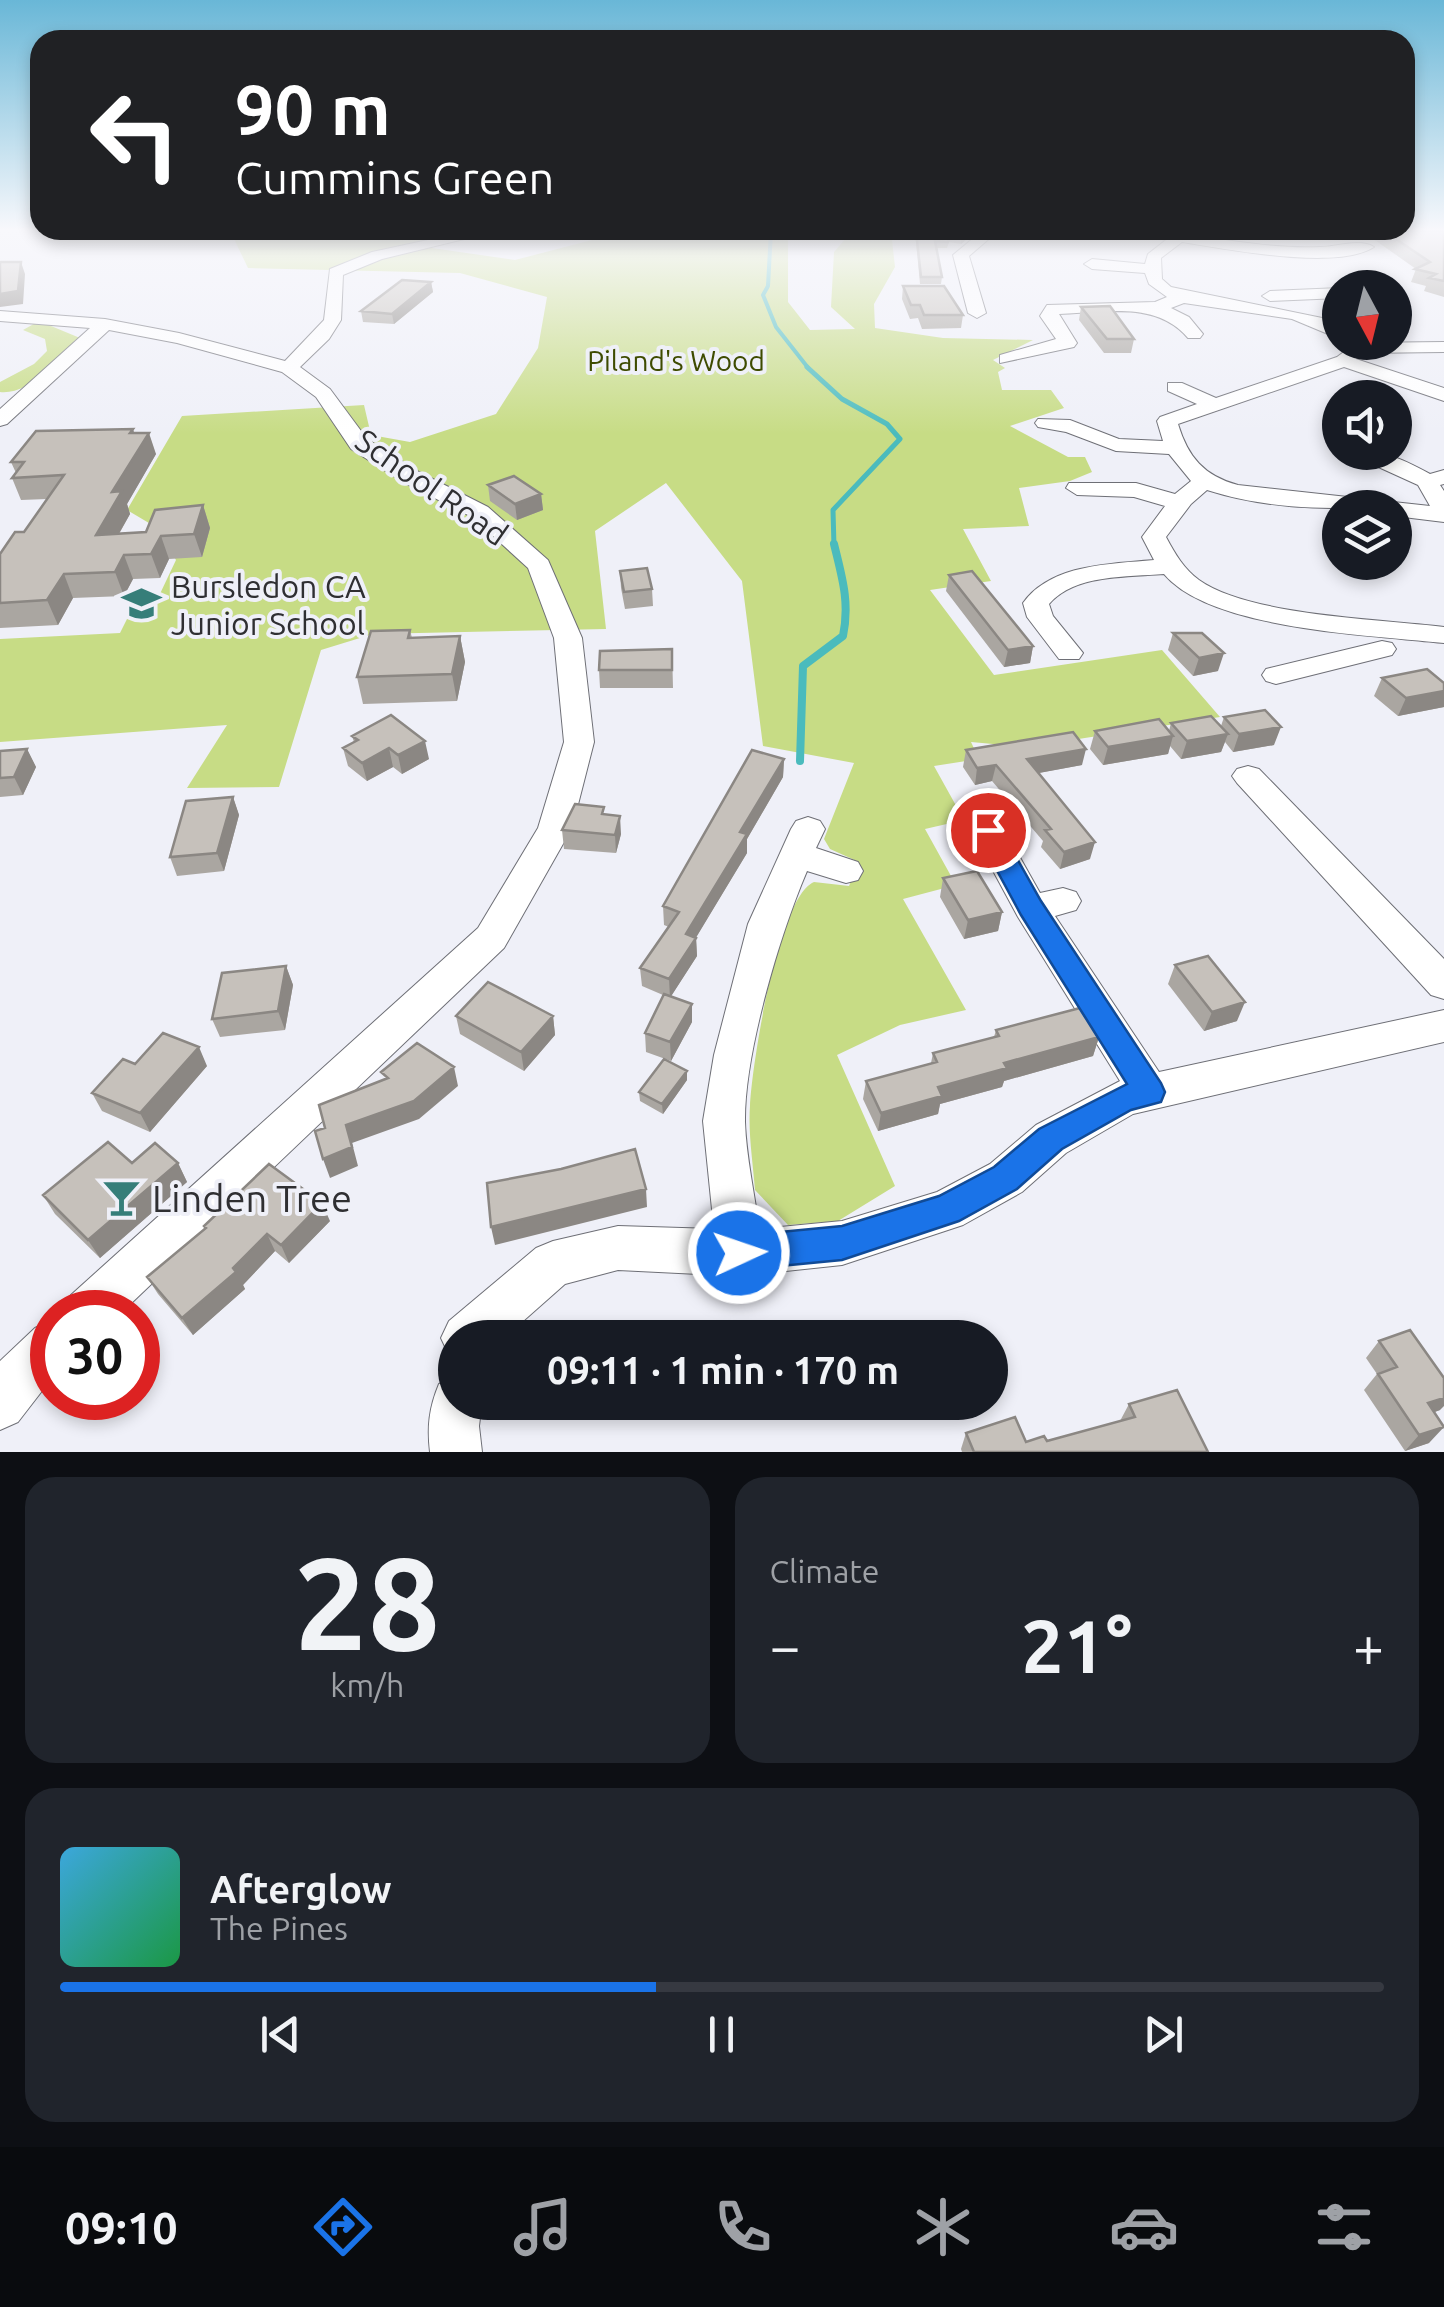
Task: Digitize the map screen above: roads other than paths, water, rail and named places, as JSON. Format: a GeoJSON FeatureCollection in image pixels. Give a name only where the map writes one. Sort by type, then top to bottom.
{"type":"FeatureCollection","features":[{"type":"Feature","properties":{"kind":"street"},"geometry":{"type":"LineString","coordinates":[[288,368],[329,328],[336,311],[334,299]]}},
{"type":"Feature","properties":{"kind":"street"},"geometry":{"type":"LineString","coordinates":[[973,299],[977,313]]}},
{"type":"Feature","properties":{"kind":"street"},"geometry":{"type":"LineString","coordinates":[[1007,359],[1039,346],[1068,343],[1049,316],[1054,310],[1157,308],[1178,299]]}},
{"type":"Feature","properties":{"kind":"street"},"geometry":{"type":"LineString","coordinates":[[1186,299],[1300,313],[1322,325]]}},
{"type":"Feature","properties":{"kind":"street"},"geometry":{"type":"LineString","coordinates":[[1300,313],[1322,306]]}},
{"type":"Feature","properties":{"kind":"street"},"geometry":{"type":"LineString","coordinates":[[1157,308],[1183,321],[1194,334]]}},
{"type":"Feature","properties":{"kind":"street","name":"School Road"},"geometry":{"type":"LineString","coordinates":[[0,316],[104,324],[179,338],[288,368],[324,394],[359,444],[411,477],[480,512],[539,565],[568,638],[579,742],[556,828],[491,938],[112,1290]]}},
{"type":"Feature","properties":{"kind":"street"},"geometry":{"type":"LineString","coordinates":[[0,420],[104,324]]}},
{"type":"Feature","properties":{"kind":"street"},"geometry":{"type":"LineString","coordinates":[[1412,348],[1444,347]]}},
{"type":"Feature","properties":{"kind":"street"},"geometry":{"type":"LineString","coordinates":[[1322,501],[1251,492],[1206,481],[1175,448],[1166,421],[1327,360]]}},
{"type":"Feature","properties":{"kind":"street"},"geometry":{"type":"LineString","coordinates":[[1369,360],[1444,395]]}},
{"type":"Feature","properties":{"kind":"street"},"geometry":{"type":"LineString","coordinates":[[1174,387],[1212,404]]}},
{"type":"Feature","properties":{"kind":"street"},"geometry":{"type":"LineString","coordinates":[[1046,423],[1070,426],[1116,445],[1175,448]]}},
{"type":"Feature","properties":{"kind":"street"},"geometry":{"type":"LineString","coordinates":[[1412,470],[1436,479],[1444,512],[1412,510]]}},
{"type":"Feature","properties":{"kind":"street"},"geometry":{"type":"LineString","coordinates":[[1206,481],[1179,504],[1154,537],[1168,566],[1202,593],[1245,606],[1444,635]]}},
{"type":"Feature","properties":{"kind":"street"},"geometry":{"type":"LineString","coordinates":[[1076,488],[1136,490],[1179,504]]}},
{"type":"Feature","properties":{"kind":"street"},"geometry":{"type":"LineString","coordinates":[[1068,653],[1040,617],[1036,602],[1040,594],[1065,580],[1168,566]]}},
{"type":"Feature","properties":{"kind":"street"},"geometry":{"type":"LineString","coordinates":[[1324,619],[1349,656]]}},
{"type":"Feature","properties":{"kind":"street"},"geometry":{"type":"LineString","coordinates":[[1276,675],[1382,649]]}},
{"type":"Feature","properties":{"kind":"street"},"geometry":{"type":"LineString","coordinates":[[487,1320],[553,1264],[618,1248],[739,1253],[842,1243],[946,1210],[1006,1178],[1051,1139],[1124,1098],[1443,1016],[1248,776]]}},
{"type":"Feature","properties":{"kind":"street"},"geometry":{"type":"LineString","coordinates":[[988,830],[1047,905],[1150,1092]]}},
{"type":"Feature","properties":{"kind":"street"},"geometry":{"type":"LineString","coordinates":[[739,1253],[724,1120],[748,988],[766,924],[802,842],[846,871]]}},
{"type":"Feature","properties":{"kind":"street"},"geometry":{"type":"LineString","coordinates":[[0,1404],[30,1365]]}},
{"type":"Feature","properties":{"kind":"street"},"geometry":{"type":"LineString","coordinates":[[454,1420],[456,1452]]}},
{"type":"Feature","properties":{"kind":"waterway"},"geometry":{"type":"LineString","coordinates":[[765,299],[776,327],[809,368]]}},
{"type":"Feature","properties":{"kind":"waterway"},"geometry":{"type":"LineString","coordinates":[[809,368],[842,399],[887,424],[900,439],[833,510],[834,547]]}},
{"type":"Feature","properties":{"kind":"waterway"},"geometry":{"type":"LineString","coordinates":[[800,761],[803,666],[843,636],[845,624],[844,590],[834,544]]}},
{"type":"Feature","properties":{"kind":"place","name":"Bursledon CA Junior School"},"geometry":{"type":"Point","coordinates":[141,604]}},
{"type":"Feature","properties":{"kind":"place","name":"Linden Tree"},"geometry":{"type":"Point","coordinates":[122,1198]}},
{"type":"Feature","properties":{"kind":"park label","name":"Piland's Wood"},"geometry":{"type":"Point","coordinates":[676,360]}}]}
